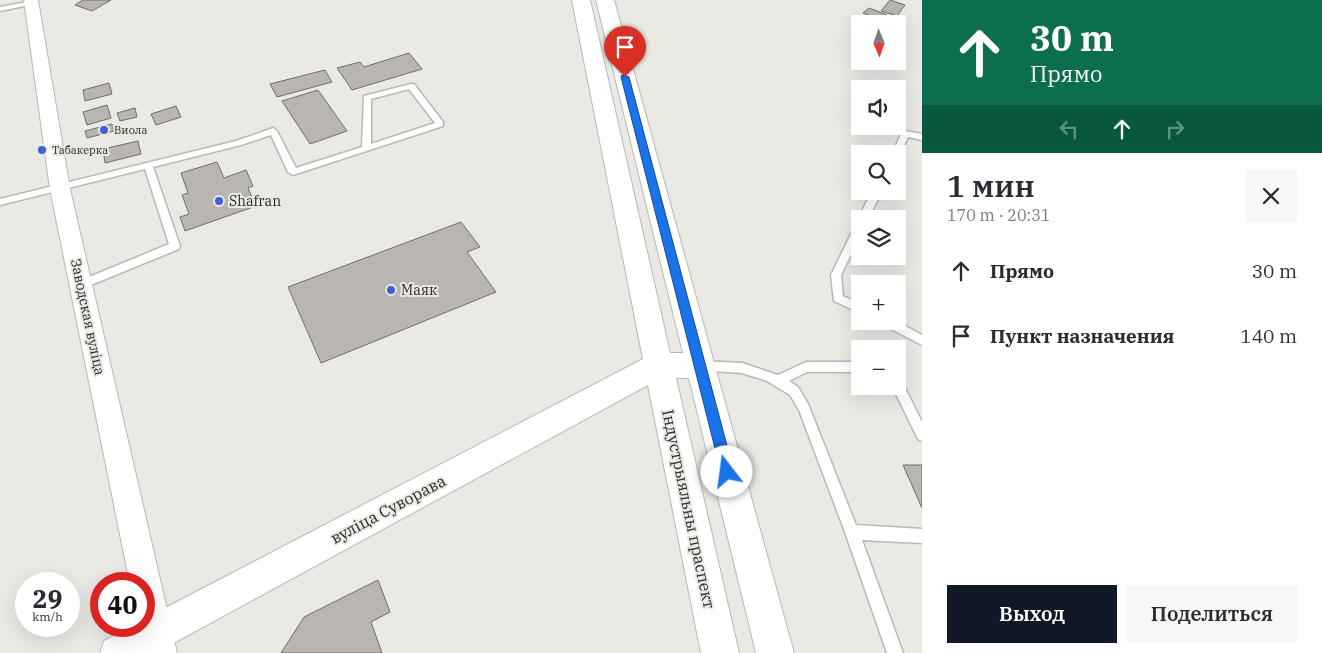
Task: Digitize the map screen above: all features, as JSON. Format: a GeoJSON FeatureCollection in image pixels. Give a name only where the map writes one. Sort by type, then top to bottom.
{"type":"FeatureCollection","features":[{"type":"Feature","properties":{"kind":"street","name":"Індустрыяльны праспект"},"geometry":{"type":"LineString","coordinates":[[581,0],[720,653]]}},
{"type":"Feature","properties":{"kind":"street"},"geometry":{"type":"LineString","coordinates":[[605,0],[775,653]]}},
{"type":"Feature","properties":{"kind":"street","name":"Заводская вуліца"},"geometry":{"type":"LineString","coordinates":[[32,1],[60,189],[159,643]]}},
{"type":"Feature","properties":{"kind":"street"},"geometry":{"type":"LineString","coordinates":[[659,365],[699,366]]}},
{"type":"Feature","properties":{"kind":"street","name":"вуліца Суворава"},"geometry":{"type":"LineString","coordinates":[[116,653],[159,643],[659,365]]}},
{"type":"Feature","properties":{"kind":"lane"},"geometry":{"type":"LineString","coordinates":[[0,9],[32,1]]}},
{"type":"Feature","properties":{"kind":"lane"},"geometry":{"type":"LineString","coordinates":[[0,202],[60,189],[238,143],[273,131],[293,172],[440,124],[411,86],[367,98],[366,148]]}},
{"type":"Feature","properties":{"kind":"lane"},"geometry":{"type":"LineString","coordinates":[[900,145],[905,134],[922,137]]}},
{"type":"Feature","properties":{"kind":"lane"},"geometry":{"type":"LineString","coordinates":[[81,285],[175,246],[148,166]]}},
{"type":"Feature","properties":{"kind":"lane"},"geometry":{"type":"LineString","coordinates":[[851,244],[836,274],[838,298],[851,304]]}},
{"type":"Feature","properties":{"kind":"lane"},"geometry":{"type":"LineString","coordinates":[[903,330],[922,340]]}},
{"type":"Feature","properties":{"kind":"lane"},"geometry":{"type":"LineString","coordinates":[[699,366],[742,368],[771,377],[794,391],[804,408],[852,532],[895,653]]}},
{"type":"Feature","properties":{"kind":"lane"},"geometry":{"type":"LineString","coordinates":[[778,382],[806,367],[851,368]]}},
{"type":"Feature","properties":{"kind":"lane"},"geometry":{"type":"LineString","coordinates":[[902,395],[922,436]]}},
{"type":"Feature","properties":{"kind":"lane"},"geometry":{"type":"LineString","coordinates":[[852,532],[922,536]]}},
{"type":"Feature","properties":{"kind":"building"},"geometry":{"type":"Polygon","coordinates":[[[83,0],[111,0],[92,11],[75,5],[83,0]]]}},
{"type":"Feature","properties":{"kind":"building"},"geometry":{"type":"Polygon","coordinates":[[[890,0],[905,5],[898,15],[881,11],[890,0]]]}},
{"type":"Feature","properties":{"kind":"building"},"geometry":{"type":"Polygon","coordinates":[[[869,8],[887,15],[868,15],[863,13],[869,8]]]}},
{"type":"Feature","properties":{"kind":"building"},"geometry":{"type":"Polygon","coordinates":[[[409,53],[422,69],[352,90],[337,68],[360,62],[364,67],[409,53]]]}},
{"type":"Feature","properties":{"kind":"building"},"geometry":{"type":"Polygon","coordinates":[[[325,70],[332,82],[277,97],[270,84],[325,70]]]}},
{"type":"Feature","properties":{"kind":"building"},"geometry":{"type":"Polygon","coordinates":[[[109,83],[112,94],[85,101],[83,90],[109,83]]]}},
{"type":"Feature","properties":{"kind":"building"},"geometry":{"type":"Polygon","coordinates":[[[318,90],[347,131],[310,144],[282,101],[318,90]]]}},
{"type":"Feature","properties":{"kind":"building"},"geometry":{"type":"Polygon","coordinates":[[[107,105],[111,118],[87,125],[83,112],[107,105]]]}},
{"type":"Feature","properties":{"kind":"building"},"geometry":{"type":"Polygon","coordinates":[[[176,106],[181,117],[156,125],[151,114],[176,106]]]}},
{"type":"Feature","properties":{"kind":"building"},"geometry":{"type":"Polygon","coordinates":[[[135,108],[137,117],[120,121],[117,113],[135,108]]]}},
{"type":"Feature","properties":{"kind":"building"},"geometry":{"type":"Polygon","coordinates":[[[112,124],[114,131],[87,138],[85,131],[112,124]]]}},
{"type":"Feature","properties":{"kind":"building"},"geometry":{"type":"Polygon","coordinates":[[[138,141],[141,154],[105,163],[103,149],[138,141]]]}},
{"type":"Feature","properties":{"kind":"building","name":"Shafran"},"geometry":{"type":"Polygon","coordinates":[[[217,162],[224,178],[246,170],[253,186],[248,188],[256,206],[185,231],[180,217],[189,214],[182,195],[188,193],[181,173],[217,162]]]}},
{"type":"Feature","properties":{"kind":"building","name":"Маяк"},"geometry":{"type":"Polygon","coordinates":[[[461,222],[480,247],[467,252],[496,292],[321,363],[288,287],[461,222]]]}},
{"type":"Feature","properties":{"kind":"building"},"geometry":{"type":"Polygon","coordinates":[[[903,465],[922,465],[922,508],[903,465]]]}},
{"type":"Feature","properties":{"kind":"building"},"geometry":{"type":"Polygon","coordinates":[[[378,580],[390,612],[371,622],[382,653],[281,653],[304,617],[378,580]]]}},
{"type":"Feature","properties":{"kind":"place","name":"Виола"},"geometry":{"type":"Point","coordinates":[104,130]}},
{"type":"Feature","properties":{"kind":"place","name":"Табакерка"},"geometry":{"type":"Point","coordinates":[42,150]}},
{"type":"Feature","properties":{"kind":"place","name":"Shafran"},"geometry":{"type":"Point","coordinates":[219,201]}},
{"type":"Feature","properties":{"kind":"place","name":"Маяк"},"geometry":{"type":"Point","coordinates":[391,290]}},
{"type":"Feature","properties":{"kind":"route"},"geometry":{"type":"LineString","coordinates":[[625,77],[727,472]]}}]}
